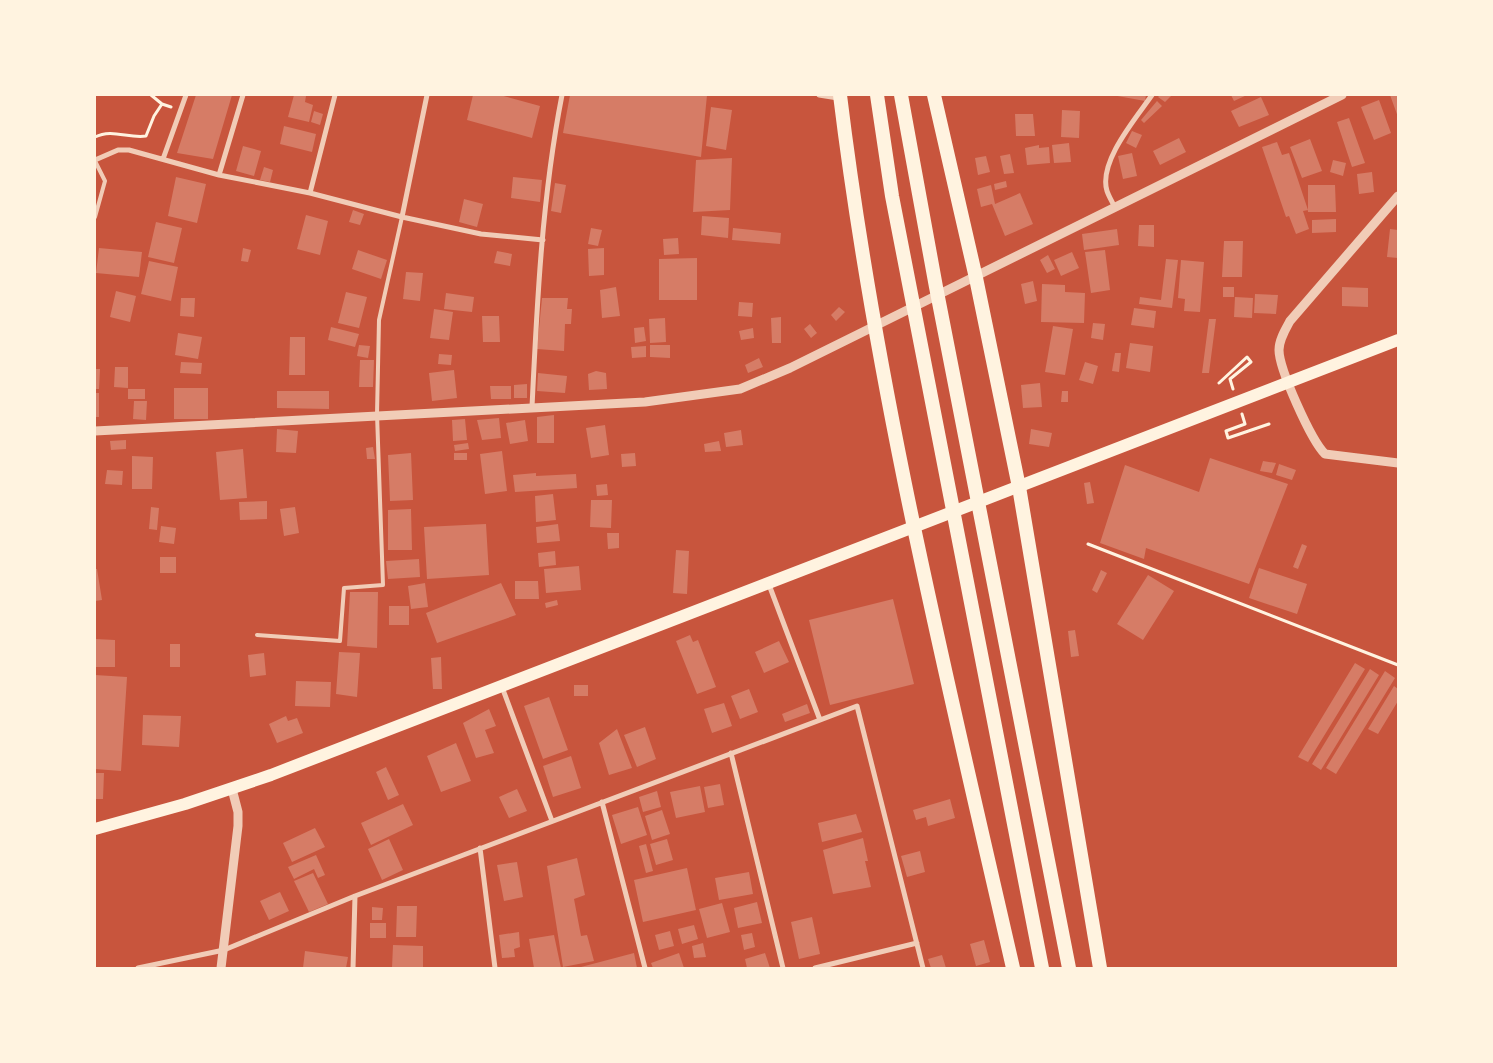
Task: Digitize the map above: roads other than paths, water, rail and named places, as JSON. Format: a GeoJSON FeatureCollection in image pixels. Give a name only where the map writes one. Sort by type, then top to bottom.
{"type":"FeatureCollection","features":[{"type":"Feature","properties":{"kind":"highway"},"geometry":{"type":"LineString","coordinates":[[877,95],[892,196],[1042,968]]}},
{"type":"Feature","properties":{"kind":"highway"},"geometry":{"type":"LineString","coordinates":[[901,95],[937,296],[1068,968]]}},
{"type":"Feature","properties":{"kind":"highway"},"geometry":{"type":"LineString","coordinates":[[934,95],[976,278],[1019,486],[1100,968]]}},
{"type":"Feature","properties":{"kind":"highway"},"geometry":{"type":"LineString","coordinates":[[841,97],[875,326],[913,527],[1013,968]]}},
{"type":"Feature","properties":{"kind":"main road"},"geometry":{"type":"LineString","coordinates":[[95,829],[232,789],[502,687],[768,582],[1398,340]]}},
{"type":"Feature","properties":{"kind":"street"},"geometry":{"type":"LineString","coordinates":[[163,159],[186,95]]}},
{"type":"Feature","properties":{"kind":"street"},"geometry":{"type":"LineString","coordinates":[[219,175],[243,95]]}},
{"type":"Feature","properties":{"kind":"street"},"geometry":{"type":"LineString","coordinates":[[310,193],[335,95]]}},
{"type":"Feature","properties":{"kind":"street"},"geometry":{"type":"LineString","coordinates":[[402,217],[426,95]]}},
{"type":"Feature","properties":{"kind":"street"},"geometry":{"type":"LineString","coordinates":[[532,407],[544,240],[554,140],[562,95]]}},
{"type":"Feature","properties":{"kind":"street"},"geometry":{"type":"LineString","coordinates":[[819,95],[841,97]]}},
{"type":"Feature","properties":{"kind":"street"},"geometry":{"type":"LineString","coordinates":[[1115,208],[1106,189],[1106,172],[1112,154],[1152,95]]}},
{"type":"Feature","properties":{"kind":"street"},"geometry":{"type":"LineString","coordinates":[[95,431],[377,414],[645,402],[740,389],[790,368],[976,278],[1342,95]]}},
{"type":"Feature","properties":{"kind":"street"},"geometry":{"type":"LineString","coordinates":[[95,161],[118,150],[163,159],[219,175],[310,193],[402,217],[480,234],[544,240]]}},
{"type":"Feature","properties":{"kind":"street"},"geometry":{"type":"LineString","coordinates":[[1398,196],[1290,321],[1284,332],[1279,351],[1288,382],[1314,440],[1325,454],[1398,463]]}},
{"type":"Feature","properties":{"kind":"street"},"geometry":{"type":"LineString","coordinates":[[768,582],[820,720]]}},
{"type":"Feature","properties":{"kind":"street"},"geometry":{"type":"LineString","coordinates":[[502,687],[552,821]]}},
{"type":"Feature","properties":{"kind":"street"},"geometry":{"type":"LineString","coordinates":[[138,968],[224,950],[354,896],[857,706],[923,968]]}},
{"type":"Feature","properties":{"kind":"street"},"geometry":{"type":"LineString","coordinates":[[731,753],[783,968]]}},
{"type":"Feature","properties":{"kind":"street"},"geometry":{"type":"LineString","coordinates":[[221,968],[238,826],[238,812],[232,789]]}},
{"type":"Feature","properties":{"kind":"street"},"geometry":{"type":"LineString","coordinates":[[602,802],[645,968]]}},
{"type":"Feature","properties":{"kind":"street"},"geometry":{"type":"LineString","coordinates":[[480,848],[495,968]]}},
{"type":"Feature","properties":{"kind":"street"},"geometry":{"type":"LineString","coordinates":[[353,968],[354,896]]}},
{"type":"Feature","properties":{"kind":"street"},"geometry":{"type":"LineString","coordinates":[[815,968],[917,943]]}},
{"type":"Feature","properties":{"kind":"lane"},"geometry":{"type":"LineString","coordinates":[[95,161],[105,181],[95,217]]}},
{"type":"Feature","properties":{"kind":"lane"},"geometry":{"type":"LineString","coordinates":[[257,635],[340,640],[344,588],[383,585],[377,414],[379,320],[402,217]]}}]}
